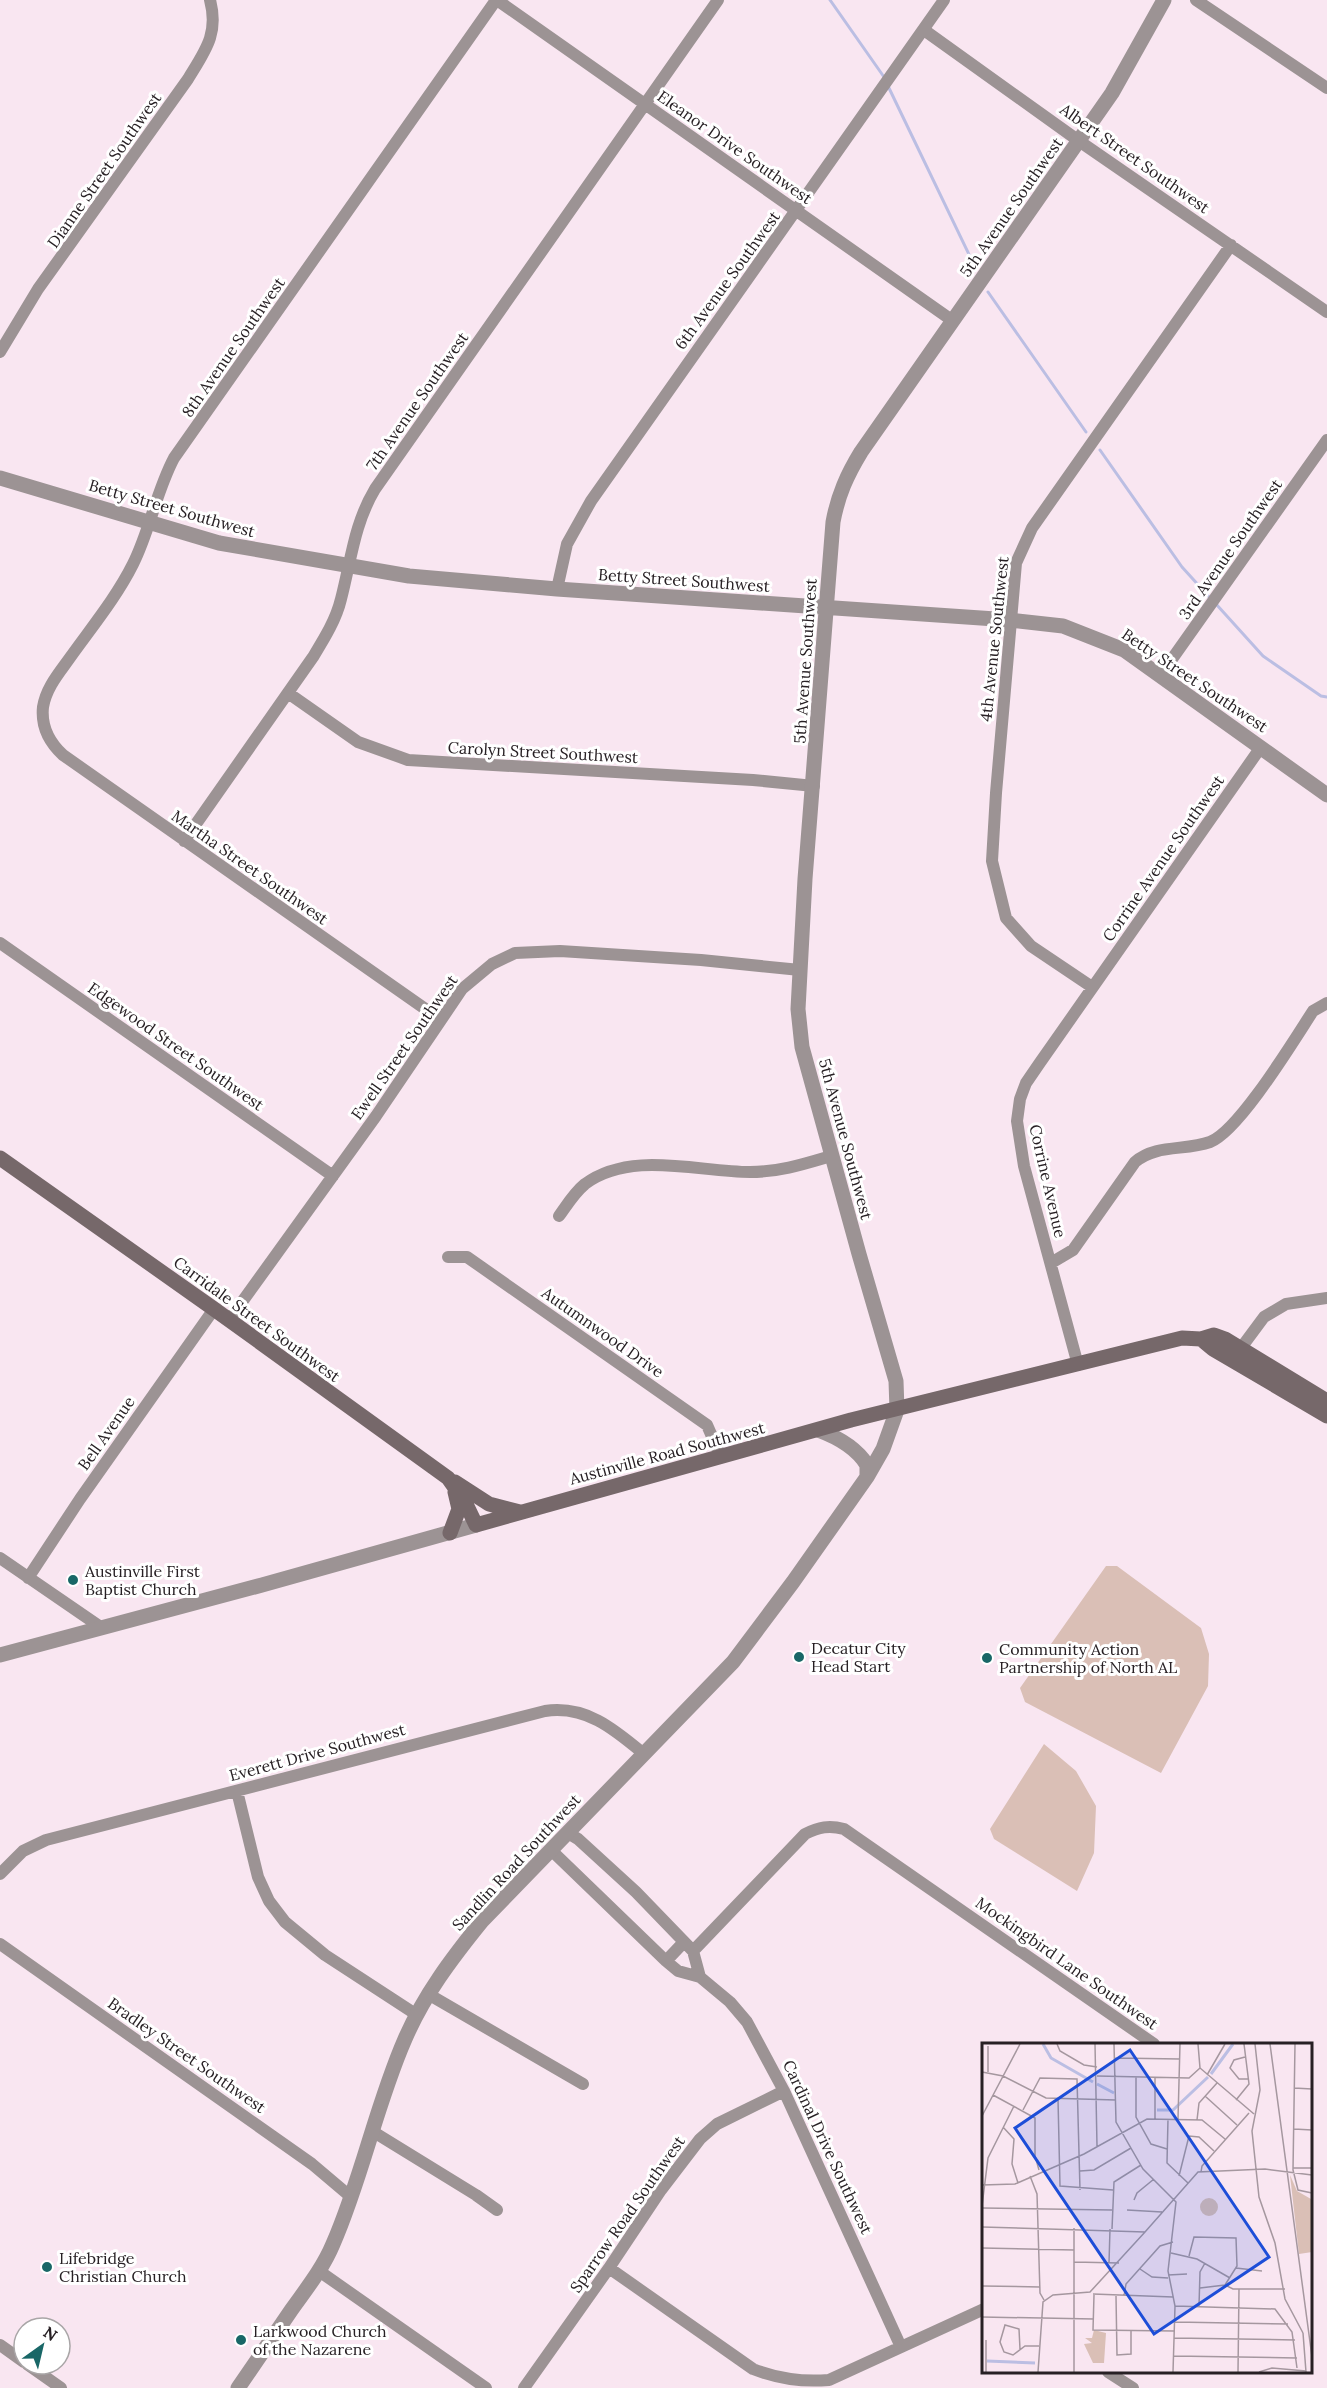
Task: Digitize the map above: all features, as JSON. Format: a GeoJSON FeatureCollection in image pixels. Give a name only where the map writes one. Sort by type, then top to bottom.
{"type":"FeatureCollection","features":[{"type":"Feature","properties":{"kind":"main road","name":"Carridale Street Southwest"},"geometry":{"type":"LineString","coordinates":[[0,1158],[448,1478],[465,1502],[476,1525]]}},
{"type":"Feature","properties":{"kind":"main road","name":"Austinville Road Southwest"},"geometry":{"type":"LineString","coordinates":[[476,1525],[818,1430],[1172,1340],[1201,1339],[1214,1335],[1241,1348],[1327,1401]]}},
{"type":"Feature","properties":{"kind":"main road"},"geometry":{"type":"LineString","coordinates":[[1201,1339],[1213,1349],[1327,1416]]}},
{"type":"Feature","properties":{"kind":"main road"},"geometry":{"type":"LineString","coordinates":[[448,1478],[489,1504],[520,1512]]}},
{"type":"Feature","properties":{"kind":"main road"},"geometry":{"type":"LineString","coordinates":[[448,1478],[459,1509],[450,1533]]}},
{"type":"Feature","properties":{"kind":"street","name":"Dianne Street Southwest"},"geometry":{"type":"LineString","coordinates":[[0,352],[38,289],[188,80],[209,45],[213,30],[210,0]]}},
{"type":"Feature","properties":{"kind":"street","name":"Eleanor Drive Southwest"},"geometry":{"type":"LineString","coordinates":[[497,0],[953,321]]}},
{"type":"Feature","properties":{"kind":"street","name":"8th Avenue Southwest"},"geometry":{"type":"LineString","coordinates":[[47,734],[43,707],[46,695],[130,570],[163,480],[174,458],[497,0]]}},
{"type":"Feature","properties":{"kind":"street","name":"7th Avenue Southwest"},"geometry":{"type":"LineString","coordinates":[[184,841],[288,693],[327,633],[341,600],[362,514],[375,489],[718,0]]}},
{"type":"Feature","properties":{"kind":"street","name":"6th Avenue Southwest"},"geometry":{"type":"LineString","coordinates":[[557,589],[567,544],[591,501],[698,346],[797,211],[944,0]]}},
{"type":"Feature","properties":{"kind":"street","name":"5th Avenue Southwest"},"geometry":{"type":"LineString","coordinates":[[897,1410],[896,1381],[802,1047],[798,1009],[805,879],[833,522],[837,497],[847,474],[1112,93],[1164,0]]}},
{"type":"Feature","properties":{"kind":"street"},"geometry":{"type":"LineString","coordinates":[[1196,0],[1327,88]]}},
{"type":"Feature","properties":{"kind":"street","name":"Albert Street Southwest"},"geometry":{"type":"LineString","coordinates":[[924,30],[1079,141],[1327,312]]}},
{"type":"Feature","properties":{"kind":"street","name":"4th Avenue Southwest"},"geometry":{"type":"LineString","coordinates":[[1092,987],[1031,946],[1006,918],[992,861],[1016,564],[1032,528],[1231,245]]}},
{"type":"Feature","properties":{"kind":"street","name":"3rd Avenue Southwest"},"geometry":{"type":"LineString","coordinates":[[1160,676],[1327,440]]}},
{"type":"Feature","properties":{"kind":"street","name":"Betty Street Southwest"},"geometry":{"type":"LineString","coordinates":[[0,478],[219,543],[348,567],[453,580],[557,589],[1010,620],[1063,626],[1124,650],[1327,795]]}},
{"type":"Feature","properties":{"kind":"street","name":"Carolyn Street Southwest"},"geometry":{"type":"LineString","coordinates":[[288,693],[358,742],[408,760],[753,780],[814,786]]}},
{"type":"Feature","properties":{"kind":"street","name":"Martha Street Southwest"},"geometry":{"type":"LineString","coordinates":[[47,734],[53,746],[63,755],[441,1020]]}},
{"type":"Feature","properties":{"kind":"street","name":"Corrine Avenue Southwest"},"geometry":{"type":"LineString","coordinates":[[1092,987],[1261,747]]}},
{"type":"Feature","properties":{"kind":"street","name":"Edgewood Street Southwest"},"geometry":{"type":"LineString","coordinates":[[0,943],[333,1176]]}},
{"type":"Feature","properties":{"kind":"street","name":"Ewell Street Southwest"},"geometry":{"type":"LineString","coordinates":[[229,1320],[333,1176],[462,989],[492,964],[516,953],[560,951],[711,960],[800,970]]}},
{"type":"Feature","properties":{"kind":"street","name":"Corrine Avenue"},"geometry":{"type":"LineString","coordinates":[[1078,1365],[1024,1166],[1017,1122],[1020,1099],[1026,1083],[1092,987]]}},
{"type":"Feature","properties":{"kind":"street"},"geometry":{"type":"LineString","coordinates":[[1051,1263],[1073,1250],[1135,1162],[1145,1154],[1210,1142],[1221,1136],[1248,1107],[1313,1011],[1327,1003]]}},
{"type":"Feature","properties":{"kind":"street"},"geometry":{"type":"LineString","coordinates":[[559,1216],[584,1185],[607,1172],[620,1168],[658,1166],[749,1172],[774,1171],[831,1156]]}},
{"type":"Feature","properties":{"kind":"street","name":"Autumnwood Drive"},"geometry":{"type":"LineString","coordinates":[[448,1257],[467,1257],[707,1425],[722,1457]]}},
{"type":"Feature","properties":{"kind":"street"},"geometry":{"type":"LineString","coordinates":[[1241,1348],[1264,1317],[1286,1304],[1327,1298]]}},
{"type":"Feature","properties":{"kind":"street","name":"Bell Avenue"},"geometry":{"type":"LineString","coordinates":[[28,1578],[80,1499],[214,1309]]}},
{"type":"Feature","properties":{"kind":"street","name":"Sandlin Road Southwest"},"geometry":{"type":"LineString","coordinates":[[238,2388],[319,2271],[333,2244],[396,2062],[417,2015],[450,1961],[482,1922],[733,1662],[867,1477],[883,1449],[897,1410]]}},
{"type":"Feature","properties":{"kind":"street"},"geometry":{"type":"LineString","coordinates":[[818,1430],[839,1439],[856,1452],[867,1465],[867,1477]]}},
{"type":"Feature","properties":{"kind":"street","name":"Austinville Road Southwest"},"geometry":{"type":"LineString","coordinates":[[0,1655],[476,1525]]}},
{"type":"Feature","properties":{"kind":"street"},"geometry":{"type":"LineString","coordinates":[[0,1558],[102,1628]]}},
{"type":"Feature","properties":{"kind":"street","name":"Everett Drive Southwest"},"geometry":{"type":"LineString","coordinates":[[0,1874],[23,1851],[46,1840],[418,1742],[557,1709],[570,1710],[595,1718],[617,1731],[644,1754]]}},
{"type":"Feature","properties":{"kind":"street"},"geometry":{"type":"LineString","coordinates":[[237,1791],[258,1877],[269,1901],[285,1922],[325,1955],[417,2015]]}},
{"type":"Feature","properties":{"kind":"street","name":"Mockingbird Lane Southwest"},"geometry":{"type":"LineString","coordinates":[[689,1947],[806,1834],[817,1828],[830,1826],[844,1828],[1153,2043]]}},
{"type":"Feature","properties":{"kind":"street"},"geometry":{"type":"LineString","coordinates":[[567,1833],[585,1846],[636,1892],[689,1947],[700,1977]]}},
{"type":"Feature","properties":{"kind":"street","name":"Cardinal Drive Southwest"},"geometry":{"type":"LineString","coordinates":[[551,1850],[666,1961],[678,1971],[700,1977],[730,2002],[747,2022],[784,2091],[901,2347]]}},
{"type":"Feature","properties":{"kind":"street","name":"Bradley Street Southwest"},"geometry":{"type":"LineString","coordinates":[[0,1944],[312,2164],[351,2197]]}},
{"type":"Feature","properties":{"kind":"street"},"geometry":{"type":"LineString","coordinates":[[666,1961],[689,1947]]}},
{"type":"Feature","properties":{"kind":"street"},"geometry":{"type":"LineString","coordinates":[[428,1995],[583,2084]]}},
{"type":"Feature","properties":{"kind":"street","name":"Sparrow Road Southwest"},"geometry":{"type":"LineString","coordinates":[[524,2388],[667,2182],[708,2130],[731,2115],[784,2091]]}},
{"type":"Feature","properties":{"kind":"street"},"geometry":{"type":"LineString","coordinates":[[372,2131],[497,2210]]}},
{"type":"Feature","properties":{"kind":"street"},"geometry":{"type":"LineString","coordinates":[[609,2268],[753,2369],[777,2378],[803,2382],[830,2384],[901,2347],[982,2310]]}},
{"type":"Feature","properties":{"kind":"street"},"geometry":{"type":"LineString","coordinates":[[319,2271],[486,2388]]}},
{"type":"Feature","properties":{"kind":"street"},"geometry":{"type":"LineString","coordinates":[[1110,2373],[1133,2388]]}},
{"type":"Feature","properties":{"kind":"street"},"geometry":{"type":"LineString","coordinates":[[44,2376],[61,2388]]}},
{"type":"Feature","properties":{"kind":"shaded area"},"geometry":{"type":"Polygon","coordinates":[[[1106,1566],[1117,1566],[1201,1628],[1209,1654],[1208,1686],[1161,1773],[1025,1702],[1020,1688],[1106,1566]]]}},
{"type":"Feature","properties":{"kind":"shaded area"},"geometry":{"type":"Polygon","coordinates":[[[1044,1744],[1076,1771],[1096,1806],[1094,1853],[1077,1891],[994,1839],[990,1829],[1044,1744]]]}},
{"type":"Feature","properties":{"kind":"waterway"},"geometry":{"type":"LineString","coordinates":[[830,0],[884,77]]}},
{"type":"Feature","properties":{"kind":"waterway"},"geometry":{"type":"LineString","coordinates":[[888,86],[976,269]]}},
{"type":"Feature","properties":{"kind":"waterway"},"geometry":{"type":"LineString","coordinates":[[988,292],[1086,432]]}},
{"type":"Feature","properties":{"kind":"waterway"},"geometry":{"type":"LineString","coordinates":[[1100,450],[1182,567],[1211,599]]}},
{"type":"Feature","properties":{"kind":"waterway"},"geometry":{"type":"LineString","coordinates":[[1216,604],[1263,656],[1321,696],[1327,697]]}},
{"type":"Feature","properties":{"kind":"place","name":"Austinville First Baptist Church"},"geometry":{"type":"Point","coordinates":[73,1580]}},
{"type":"Feature","properties":{"kind":"place","name":"Decatur City Head Start"},"geometry":{"type":"Point","coordinates":[799,1657]}},
{"type":"Feature","properties":{"kind":"place","name":"Community Action Partnership of North AL"},"geometry":{"type":"Point","coordinates":[987,1658]}},
{"type":"Feature","properties":{"kind":"place","name":"Lifebridge Christian Church"},"geometry":{"type":"Point","coordinates":[47,2267]}},
{"type":"Feature","properties":{"kind":"place","name":"Larkwood Church of the Nazarene"},"geometry":{"type":"Point","coordinates":[241,2340]}}]}
